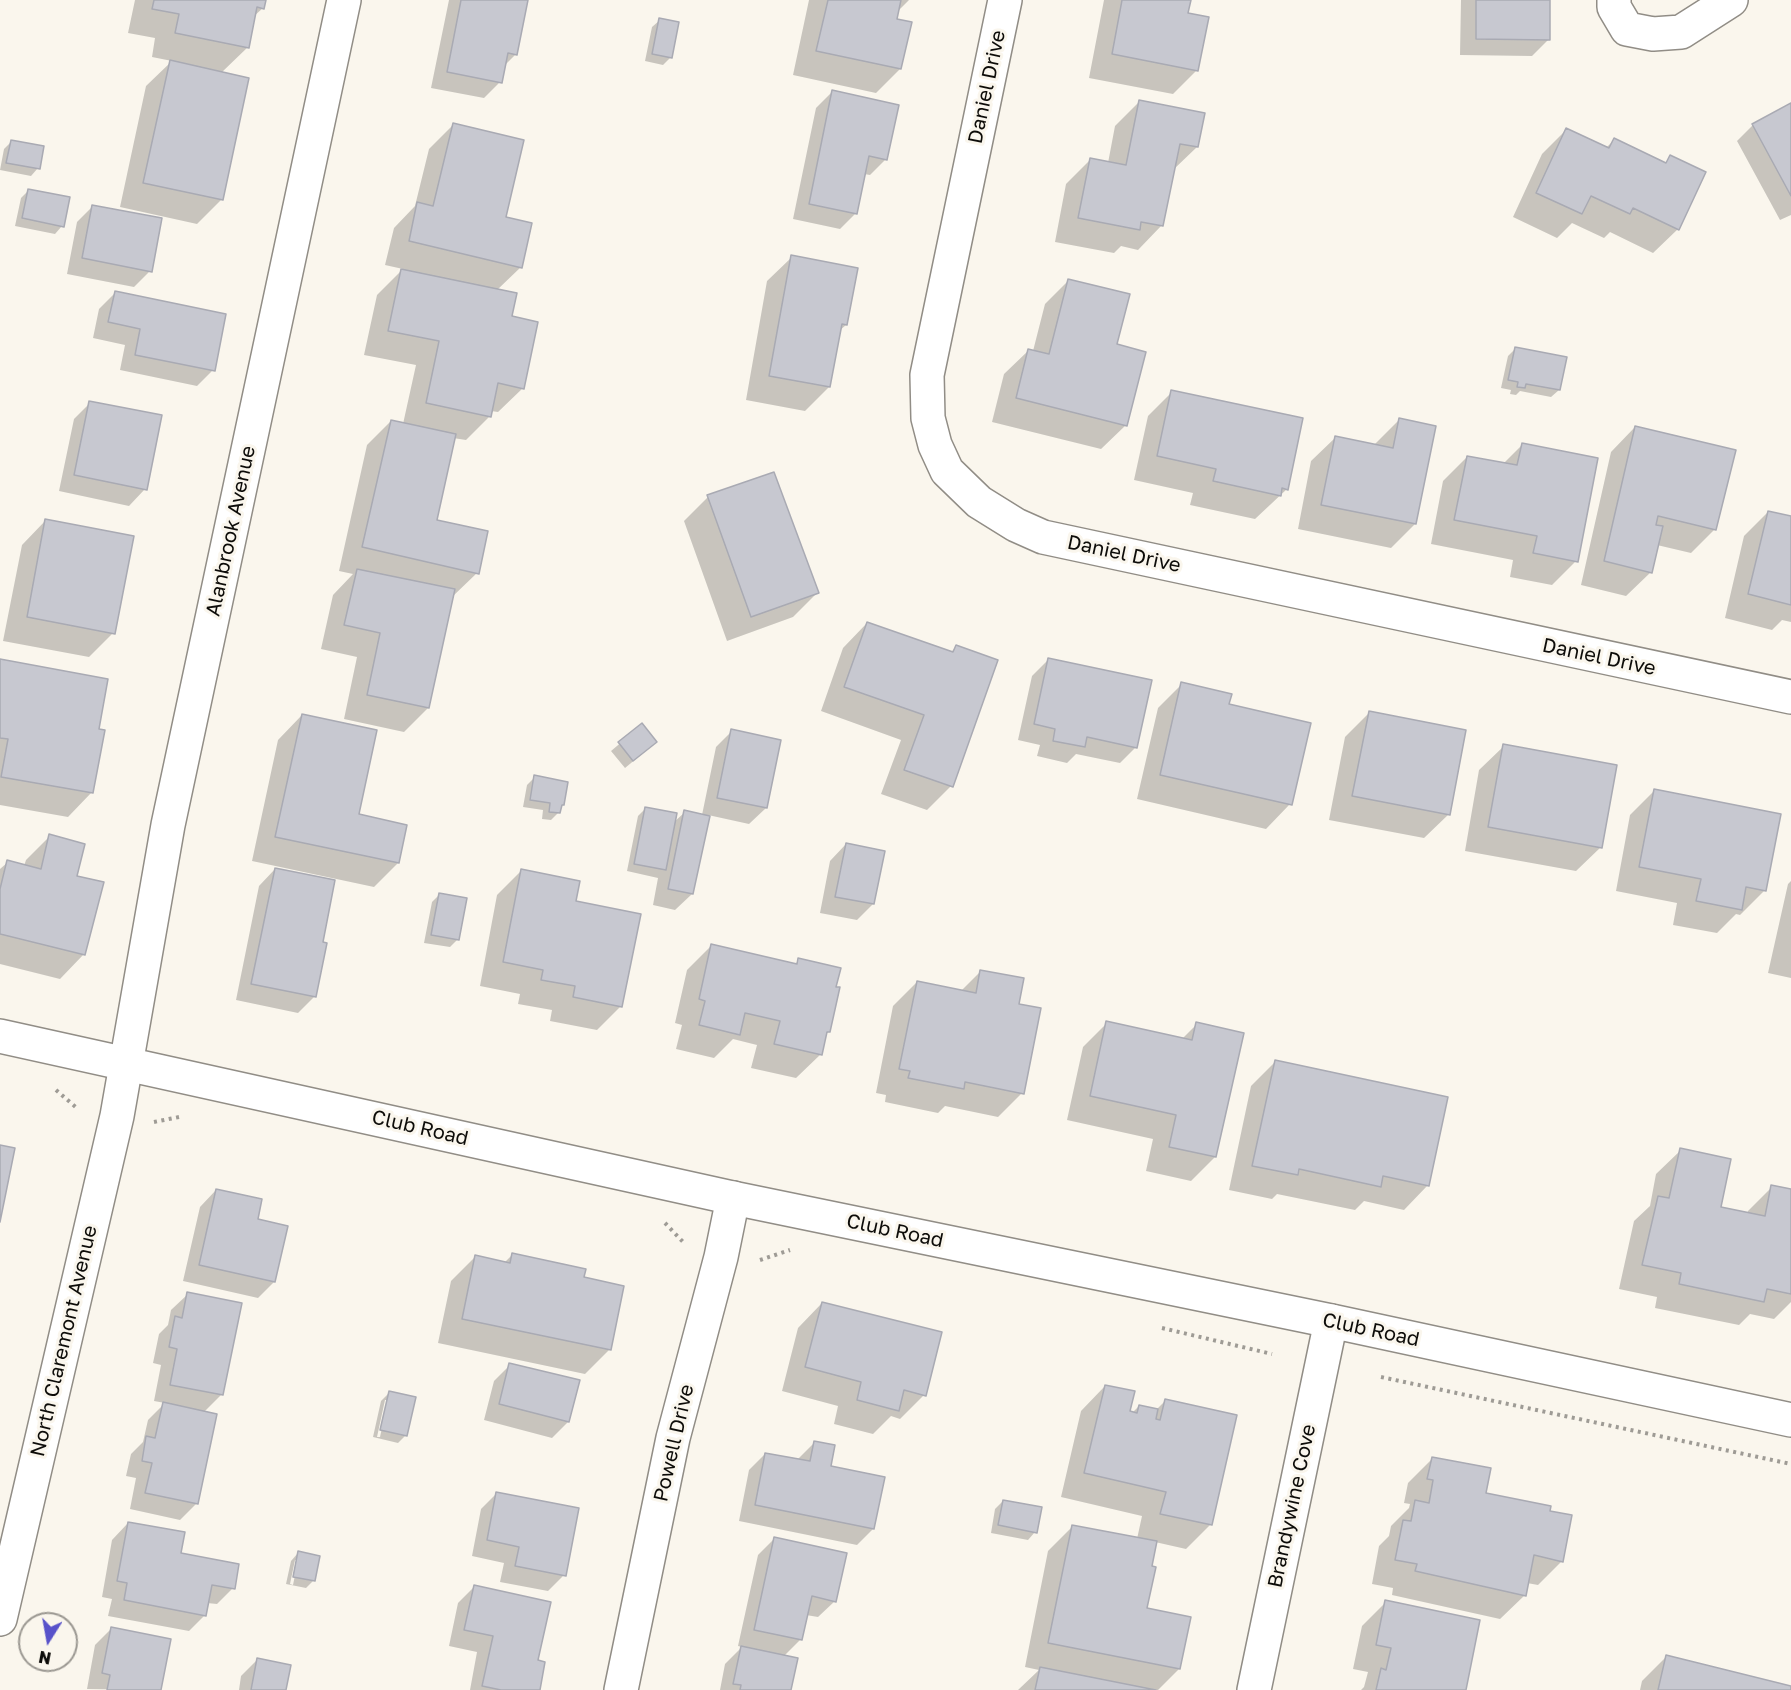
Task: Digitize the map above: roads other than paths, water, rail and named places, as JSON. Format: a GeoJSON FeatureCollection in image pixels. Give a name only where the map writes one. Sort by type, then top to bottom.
{"type":"FeatureCollection","features":[{"type":"Feature","properties":{"kind":"street","name":"Alanbrook Avenue"},"geometry":{"type":"LineString","coordinates":[[128,1063],[168,825],[344,0]]}},
{"type":"Feature","properties":{"kind":"street","name":"Daniel Drive"},"geometry":{"type":"LineString","coordinates":[[1005,0],[927,375],[928,418],[935,445],[947,471],[979,502],[1016,525],[1043,537],[1791,698]]}},
{"type":"Feature","properties":{"kind":"street"},"geometry":{"type":"LineString","coordinates":[[1614,0],[1614,7],[1628,30],[1653,34],[1681,32],[1731,0]]}},
{"type":"Feature","properties":{"kind":"street","name":"Club Road"},"geometry":{"type":"LineString","coordinates":[[0,1036],[733,1198],[1331,1321],[1791,1420]]}},
{"type":"Feature","properties":{"kind":"street","name":"North Claremont Avenue"},"geometry":{"type":"LineString","coordinates":[[0,1619],[128,1063]]}},
{"type":"Feature","properties":{"kind":"street","name":"Powell Drive"},"geometry":{"type":"LineString","coordinates":[[621,1690],[674,1438],[721,1257],[733,1198]]}},
{"type":"Feature","properties":{"kind":"street","name":"Brandywine Cove"},"geometry":{"type":"LineString","coordinates":[[1254,1690],[1331,1321]]}}]}
